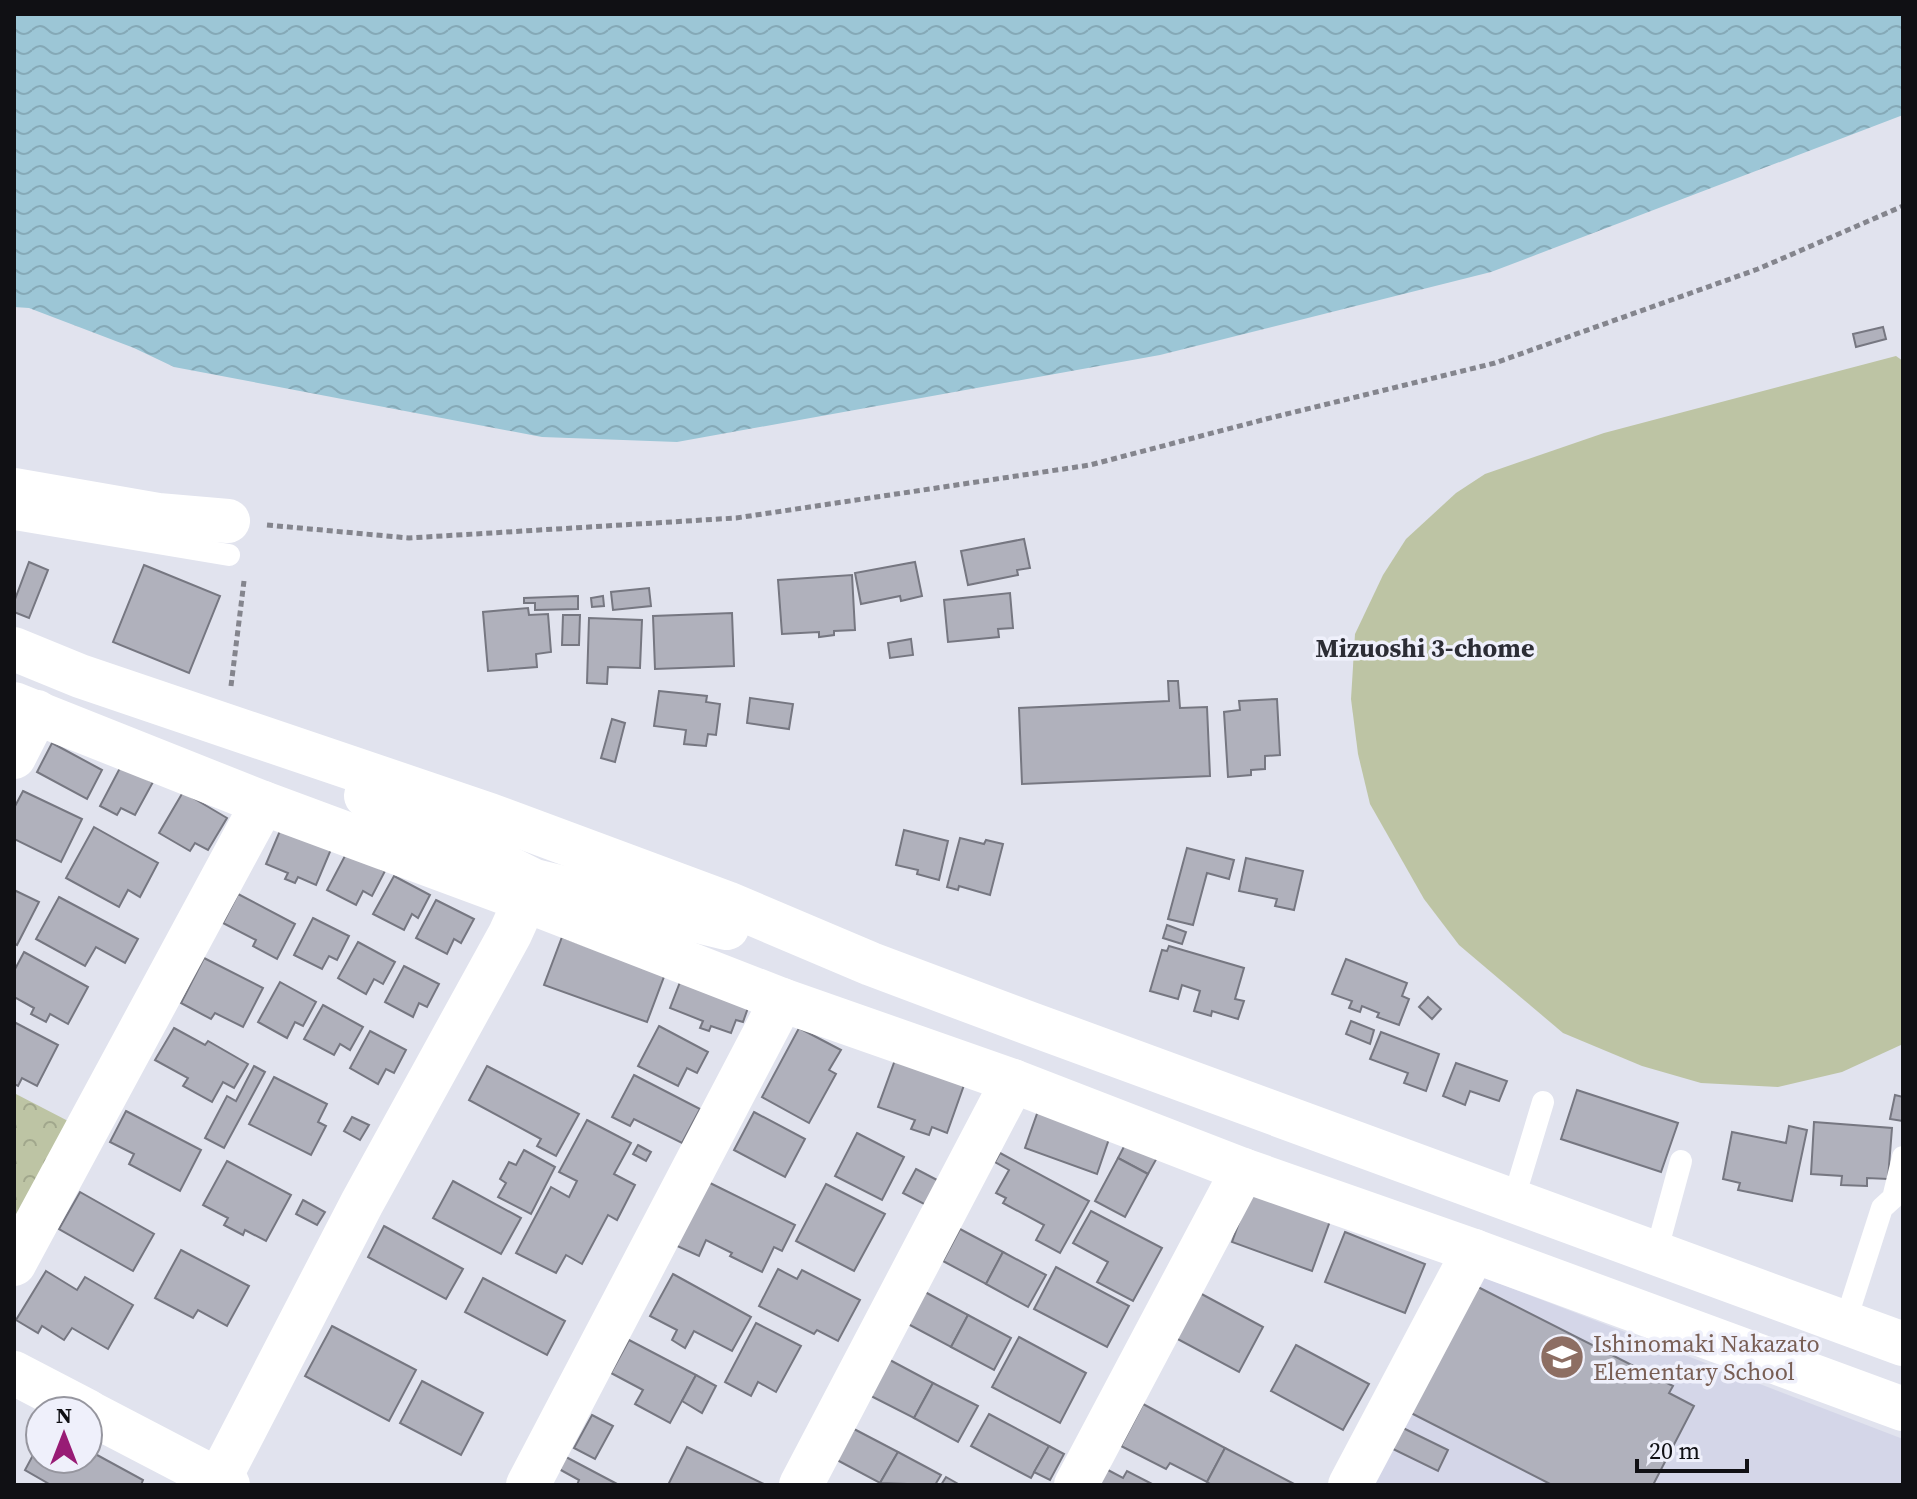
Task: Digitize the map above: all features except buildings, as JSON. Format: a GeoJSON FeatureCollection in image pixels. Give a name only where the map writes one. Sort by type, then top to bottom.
{"type":"FeatureCollection","features":[{"type":"Feature","properties":{"kind":"street"},"geometry":{"type":"LineString","coordinates":[[14,490],[158,515],[228,538]]}},
{"type":"Feature","properties":{"kind":"street"},"geometry":{"type":"LineString","coordinates":[[14,649],[80,676],[505,820],[727,903],[871,964],[1031,1024],[1903,1344]]}},
{"type":"Feature","properties":{"kind":"street"},"geometry":{"type":"LineString","coordinates":[[14,757],[25,708],[263,803],[530,890],[764,938],[773,923]]}},
{"type":"Feature","properties":{"kind":"street"},"geometry":{"type":"LineString","coordinates":[[321,757],[316,771],[530,890],[782,1000],[1013,1081],[1243,1170],[1474,1251],[1903,1409]]}},
{"type":"Feature","properties":{"kind":"street"},"geometry":{"type":"LineString","coordinates":[[14,1264],[263,803]]}},
{"type":"Feature","properties":{"kind":"street"},"geometry":{"type":"LineString","coordinates":[[104,1420],[221,1483],[362,1203],[510,934],[530,890]]}},
{"type":"Feature","properties":{"kind":"street"},"geometry":{"type":"LineString","coordinates":[[528,1485],[782,1000]]}},
{"type":"Feature","properties":{"kind":"street"},"geometry":{"type":"LineString","coordinates":[[801,1485],[1013,1081]]}},
{"type":"Feature","properties":{"kind":"street"},"geometry":{"type":"LineString","coordinates":[[1076,1485],[1243,1170]]}},
{"type":"Feature","properties":{"kind":"street"},"geometry":{"type":"LineString","coordinates":[[1350,1485],[1474,1251]]}},
{"type":"Feature","properties":{"kind":"street"},"geometry":{"type":"LineString","coordinates":[[14,1373],[56,1395]]}},
{"type":"Feature","properties":{"kind":"lane"},"geometry":{"type":"LineString","coordinates":[[14,519],[228,538]]}},
{"type":"Feature","properties":{"kind":"lane"},"geometry":{"type":"LineString","coordinates":[[1513,1201],[1543,1102]]}},
{"type":"Feature","properties":{"kind":"lane"},"geometry":{"type":"LineString","coordinates":[[1845,1323],[1882,1208],[1893,1198],[1903,1157]]}},
{"type":"Feature","properties":{"kind":"lane"},"geometry":{"type":"LineString","coordinates":[[1656,1253],[1681,1161]]}},
{"type":"Feature","properties":{"kind":"path"},"geometry":{"type":"LineString","coordinates":[[231,693],[244,578],[233,571],[228,538],[409,538],[736,518],[1090,465],[1495,363],[1758,269],[1903,206]]}},
{"type":"Feature","properties":{"kind":"shaded area","name":"Ishinomaki Nakazato Elementary School"},"geometry":{"type":"Polygon","coordinates":[[[1477,1275],[1903,1439],[1903,1485],[1367,1485],[1477,1275]]]}},
{"type":"Feature","properties":{"kind":"green space"},"geometry":{"type":"Polygon","coordinates":[[[1896,356],[1903,361],[1903,1044],[1842,1072],[1778,1087],[1701,1083],[1642,1066],[1563,1033],[1459,945],[1424,899],[1370,804],[1358,754],[1351,699],[1355,634],[1383,575],[1406,539],[1456,493],[1485,474],[1604,433],[1896,356]]]}},
{"type":"Feature","properties":{"kind":"green space"},"geometry":{"type":"Polygon","coordinates":[[[14,1093],[70,1122],[14,1232],[14,1093]]]}},
{"type":"Feature","properties":{"kind":"water"},"geometry":{"type":"Polygon","coordinates":[[[14,14],[1903,14],[1903,115],[1491,272],[1160,355],[677,442],[542,437],[174,367],[134,348],[29,308],[14,307],[14,14]]]}},
{"type":"Feature","properties":{"kind":"place","name":"Ishinomaki Nakazato Elementary School"},"geometry":{"type":"Point","coordinates":[1562,1357]}},
{"type":"Feature","properties":{"kind":"district","name":"Mizuoshi 3-chome"},"geometry":{"type":"Point","coordinates":[1425,648]}}]}
